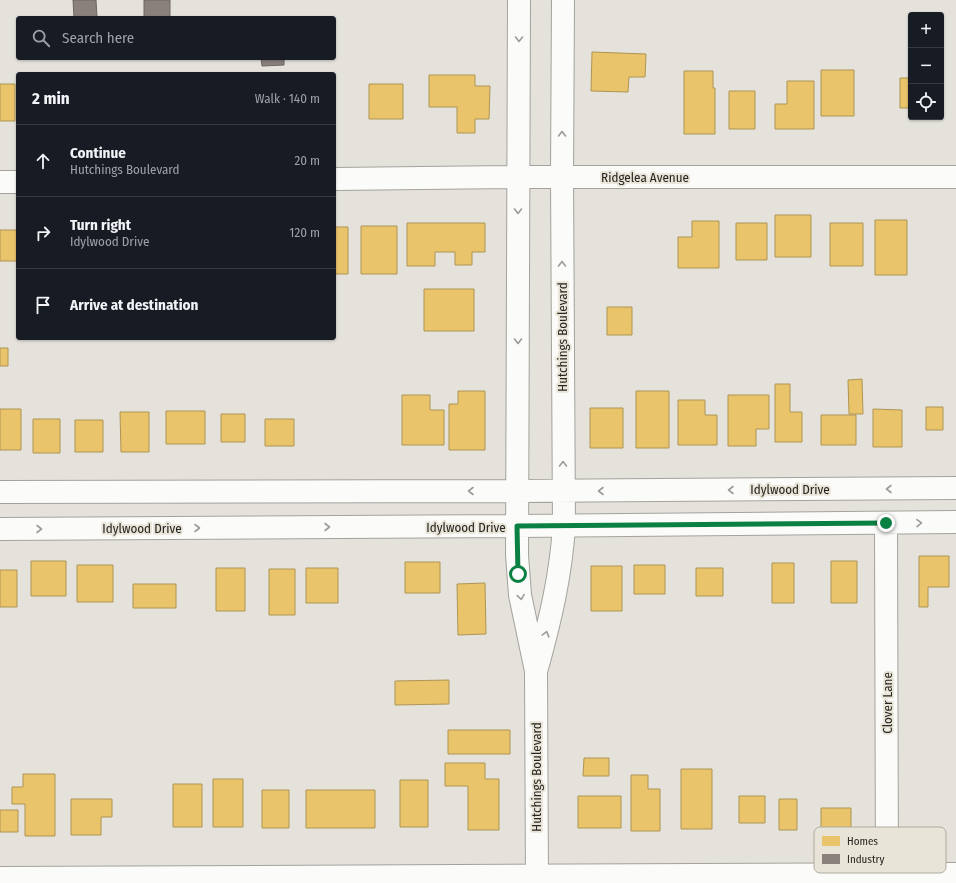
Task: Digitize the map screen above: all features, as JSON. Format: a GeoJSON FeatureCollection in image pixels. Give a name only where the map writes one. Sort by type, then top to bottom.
{"type":"FeatureCollection","features":[{"type":"Feature","properties":{"kind":"street","name":"Hutchings Boulevard"},"geometry":{"type":"LineString","coordinates":[[519,0],[517,555],[520,595],[536,672],[537,879]]}},
{"type":"Feature","properties":{"kind":"street","name":"Hutchings Boulevard"},"geometry":{"type":"LineString","coordinates":[[536,672],[557,588],[562,560],[564,526],[562,177],[563,0]]}},
{"type":"Feature","properties":{"kind":"street","name":"Ridgelea Avenue"},"geometry":{"type":"LineString","coordinates":[[336,179],[518,177],[956,177]]}},
{"type":"Feature","properties":{"kind":"street"},"geometry":{"type":"LineString","coordinates":[[0,182],[16,182]]}},
{"type":"Feature","properties":{"kind":"street","name":"Idylwood Drive"},"geometry":{"type":"LineString","coordinates":[[0,492],[563,491],[956,488]]}},
{"type":"Feature","properties":{"kind":"street","name":"Idylwood Drive"},"geometry":{"type":"LineString","coordinates":[[0,529],[956,522]]}},
{"type":"Feature","properties":{"kind":"street","name":"Clover Lane"},"geometry":{"type":"LineString","coordinates":[[886,523],[887,827]]}},
{"type":"Feature","properties":{"kind":"street"},"geometry":{"type":"LineString","coordinates":[[0,878],[147,880],[887,878],[956,874]]}},
{"type":"Feature","properties":{"kind":"building: Homes"},"geometry":{"type":"Polygon","coordinates":[[[592,52],[646,54],[645,77],[629,77],[628,92],[591,91],[592,52]]]}},
{"type":"Feature","properties":{"kind":"building: Homes"},"geometry":{"type":"Polygon","coordinates":[[[821,70],[854,70],[854,116],[821,116],[821,70]]]}},
{"type":"Feature","properties":{"kind":"building: Homes"},"geometry":{"type":"Polygon","coordinates":[[[684,71],[713,71],[713,88],[715,88],[715,134],[684,134],[684,71]]]}},
{"type":"Feature","properties":{"kind":"building: Homes"},"geometry":{"type":"Polygon","coordinates":[[[429,75],[475,75],[475,86],[490,86],[489,119],[475,119],[475,133],[457,133],[457,107],[429,107],[429,75]]]}},
{"type":"Feature","properties":{"kind":"building: Homes"},"geometry":{"type":"Polygon","coordinates":[[[900,78],[908,78],[908,108],[900,108],[900,78]]]}},
{"type":"Feature","properties":{"kind":"building: Homes"},"geometry":{"type":"Polygon","coordinates":[[[787,81],[814,81],[814,129],[775,129],[775,104],[787,104],[787,81]]]}},
{"type":"Feature","properties":{"kind":"building: Homes"},"geometry":{"type":"Polygon","coordinates":[[[0,84],[15,84],[15,121],[0,121],[0,84]]]}},
{"type":"Feature","properties":{"kind":"building: Homes"},"geometry":{"type":"Polygon","coordinates":[[[369,84],[403,84],[403,119],[369,119],[369,84]]]}},
{"type":"Feature","properties":{"kind":"building: Homes"},"geometry":{"type":"Polygon","coordinates":[[[729,91],[755,91],[755,129],[729,129],[729,91]]]}},
{"type":"Feature","properties":{"kind":"building: Homes"},"geometry":{"type":"Polygon","coordinates":[[[775,215],[811,215],[811,257],[775,257],[775,215]]]}},
{"type":"Feature","properties":{"kind":"building: Homes"},"geometry":{"type":"Polygon","coordinates":[[[875,220],[907,220],[907,275],[875,275],[875,220]]]}},
{"type":"Feature","properties":{"kind":"building: Homes"},"geometry":{"type":"Polygon","coordinates":[[[692,221],[719,221],[719,268],[678,268],[678,237],[692,237],[692,221]]]}},
{"type":"Feature","properties":{"kind":"building: Homes"},"geometry":{"type":"Polygon","coordinates":[[[407,223],[485,223],[485,252],[472,252],[472,265],[455,265],[455,252],[435,252],[435,266],[407,266],[407,223]]]}},
{"type":"Feature","properties":{"kind":"building: Homes"},"geometry":{"type":"Polygon","coordinates":[[[736,223],[767,223],[767,260],[736,260],[736,223]]]}},
{"type":"Feature","properties":{"kind":"building: Homes"},"geometry":{"type":"Polygon","coordinates":[[[830,223],[863,223],[863,266],[830,266],[830,223]]]}},
{"type":"Feature","properties":{"kind":"building: Homes"},"geometry":{"type":"Polygon","coordinates":[[[361,226],[397,226],[397,274],[361,274],[361,226]]]}},
{"type":"Feature","properties":{"kind":"building: Homes"},"geometry":{"type":"Polygon","coordinates":[[[336,227],[348,227],[348,274],[336,274],[336,227]]]}},
{"type":"Feature","properties":{"kind":"building: Homes"},"geometry":{"type":"Polygon","coordinates":[[[0,230],[16,230],[16,261],[0,261],[0,230]]]}},
{"type":"Feature","properties":{"kind":"building: Homes"},"geometry":{"type":"Polygon","coordinates":[[[424,289],[474,289],[474,331],[424,331],[424,289]]]}},
{"type":"Feature","properties":{"kind":"building: Homes"},"geometry":{"type":"Polygon","coordinates":[[[607,307],[632,307],[632,335],[607,335],[607,307]]]}},
{"type":"Feature","properties":{"kind":"building: Homes"},"geometry":{"type":"Polygon","coordinates":[[[0,348],[8,348],[8,366],[0,366],[0,348]]]}},
{"type":"Feature","properties":{"kind":"building: Homes"},"geometry":{"type":"Polygon","coordinates":[[[862,379],[863,414],[849,414],[848,380],[862,379]]]}},
{"type":"Feature","properties":{"kind":"building: Homes"},"geometry":{"type":"Polygon","coordinates":[[[775,384],[790,384],[790,412],[802,412],[802,442],[775,442],[775,384]]]}},
{"type":"Feature","properties":{"kind":"building: Homes"},"geometry":{"type":"Polygon","coordinates":[[[458,391],[485,391],[485,450],[449,450],[449,404],[458,404],[458,391]]]}},
{"type":"Feature","properties":{"kind":"building: Homes"},"geometry":{"type":"Polygon","coordinates":[[[636,391],[669,391],[669,448],[636,448],[636,391]]]}},
{"type":"Feature","properties":{"kind":"building: Homes"},"geometry":{"type":"Polygon","coordinates":[[[402,395],[430,395],[430,410],[444,410],[444,445],[402,445],[402,395]]]}},
{"type":"Feature","properties":{"kind":"building: Homes"},"geometry":{"type":"Polygon","coordinates":[[[728,395],[769,395],[769,429],[756,429],[756,446],[728,446],[728,395]]]}},
{"type":"Feature","properties":{"kind":"building: Homes"},"geometry":{"type":"Polygon","coordinates":[[[678,400],[705,400],[705,415],[717,415],[717,445],[678,445],[678,400]]]}},
{"type":"Feature","properties":{"kind":"building: Homes"},"geometry":{"type":"Polygon","coordinates":[[[926,407],[943,407],[943,430],[926,430],[926,407]]]}},
{"type":"Feature","properties":{"kind":"building: Homes"},"geometry":{"type":"Polygon","coordinates":[[[590,408],[623,408],[623,448],[590,448],[590,408]]]}},
{"type":"Feature","properties":{"kind":"building: Homes"},"geometry":{"type":"Polygon","coordinates":[[[0,409],[21,409],[21,450],[0,450],[0,409]]]}},
{"type":"Feature","properties":{"kind":"building: Homes"},"geometry":{"type":"Polygon","coordinates":[[[873,409],[902,410],[902,447],[873,447],[873,409]]]}},
{"type":"Feature","properties":{"kind":"building: Homes"},"geometry":{"type":"Polygon","coordinates":[[[166,411],[205,411],[205,444],[166,444],[166,411]]]}},
{"type":"Feature","properties":{"kind":"building: Homes"},"geometry":{"type":"Polygon","coordinates":[[[120,412],[149,412],[149,452],[121,452],[120,412]]]}},
{"type":"Feature","properties":{"kind":"building: Homes"},"geometry":{"type":"Polygon","coordinates":[[[221,414],[245,414],[245,442],[221,442],[221,414]]]}},
{"type":"Feature","properties":{"kind":"building: Homes"},"geometry":{"type":"Polygon","coordinates":[[[821,415],[856,415],[856,445],[821,445],[821,415]]]}},
{"type":"Feature","properties":{"kind":"building: Homes"},"geometry":{"type":"Polygon","coordinates":[[[33,419],[60,419],[60,453],[33,453],[33,419]]]}},
{"type":"Feature","properties":{"kind":"building: Homes"},"geometry":{"type":"Polygon","coordinates":[[[265,419],[294,419],[294,446],[265,446],[265,419]]]}},
{"type":"Feature","properties":{"kind":"building: Homes"},"geometry":{"type":"Polygon","coordinates":[[[75,420],[103,420],[103,452],[75,452],[75,420]]]}},
{"type":"Feature","properties":{"kind":"building: Homes"},"geometry":{"type":"Polygon","coordinates":[[[919,556],[949,556],[949,587],[928,587],[928,607],[919,607],[919,556]]]}},
{"type":"Feature","properties":{"kind":"building: Homes"},"geometry":{"type":"Polygon","coordinates":[[[31,561],[66,561],[66,596],[31,596],[31,561]]]}},
{"type":"Feature","properties":{"kind":"building: Homes"},"geometry":{"type":"Polygon","coordinates":[[[831,561],[857,561],[857,603],[831,603],[831,561]]]}},
{"type":"Feature","properties":{"kind":"building: Homes"},"geometry":{"type":"Polygon","coordinates":[[[405,562],[440,562],[440,593],[405,593],[405,562]]]}},
{"type":"Feature","properties":{"kind":"building: Homes"},"geometry":{"type":"Polygon","coordinates":[[[772,563],[794,563],[794,603],[772,603],[772,563]]]}},
{"type":"Feature","properties":{"kind":"building: Homes"},"geometry":{"type":"Polygon","coordinates":[[[77,565],[113,565],[113,602],[77,602],[77,565]]]}},
{"type":"Feature","properties":{"kind":"building: Homes"},"geometry":{"type":"Polygon","coordinates":[[[634,565],[665,565],[665,594],[634,594],[634,565]]]}},
{"type":"Feature","properties":{"kind":"building: Homes"},"geometry":{"type":"Polygon","coordinates":[[[591,566],[622,566],[622,611],[591,611],[591,566]]]}},
{"type":"Feature","properties":{"kind":"building: Homes"},"geometry":{"type":"Polygon","coordinates":[[[216,568],[245,568],[245,611],[216,611],[216,568]]]}},
{"type":"Feature","properties":{"kind":"building: Homes"},"geometry":{"type":"Polygon","coordinates":[[[306,568],[338,568],[338,603],[306,603],[306,568]]]}},
{"type":"Feature","properties":{"kind":"building: Homes"},"geometry":{"type":"Polygon","coordinates":[[[696,568],[723,568],[723,596],[696,596],[696,568]]]}},
{"type":"Feature","properties":{"kind":"building: Homes"},"geometry":{"type":"Polygon","coordinates":[[[269,569],[295,569],[295,615],[269,615],[269,569]]]}},
{"type":"Feature","properties":{"kind":"building: Homes"},"geometry":{"type":"Polygon","coordinates":[[[0,570],[17,570],[17,607],[0,607],[0,570]]]}},
{"type":"Feature","properties":{"kind":"building: Homes"},"geometry":{"type":"Polygon","coordinates":[[[485,583],[486,634],[458,635],[457,584],[485,583]]]}},
{"type":"Feature","properties":{"kind":"building: Homes"},"geometry":{"type":"Polygon","coordinates":[[[133,584],[176,584],[176,608],[133,608],[133,584]]]}},
{"type":"Feature","properties":{"kind":"building: Homes"},"geometry":{"type":"Polygon","coordinates":[[[449,680],[449,704],[395,705],[395,681],[449,680]]]}},
{"type":"Feature","properties":{"kind":"building: Homes"},"geometry":{"type":"Polygon","coordinates":[[[448,730],[510,730],[510,754],[448,754],[448,730]]]}},
{"type":"Feature","properties":{"kind":"building: Homes"},"geometry":{"type":"Polygon","coordinates":[[[584,758],[609,758],[609,776],[583,776],[584,758]]]}},
{"type":"Feature","properties":{"kind":"building: Homes"},"geometry":{"type":"Polygon","coordinates":[[[445,763],[485,763],[485,779],[499,779],[499,830],[468,830],[468,786],[445,786],[445,763]]]}},
{"type":"Feature","properties":{"kind":"building: Homes"},"geometry":{"type":"Polygon","coordinates":[[[681,769],[712,769],[712,829],[681,829],[681,769]]]}},
{"type":"Feature","properties":{"kind":"building: Homes"},"geometry":{"type":"Polygon","coordinates":[[[23,774],[55,774],[55,836],[25,836],[25,804],[12,804],[12,787],[23,787],[23,774]]]}},
{"type":"Feature","properties":{"kind":"building: Homes"},"geometry":{"type":"Polygon","coordinates":[[[631,775],[648,775],[648,789],[660,789],[660,831],[631,831],[631,775]]]}},
{"type":"Feature","properties":{"kind":"building: Homes"},"geometry":{"type":"Polygon","coordinates":[[[213,779],[243,779],[243,827],[213,827],[213,779]]]}},
{"type":"Feature","properties":{"kind":"building: Homes"},"geometry":{"type":"Polygon","coordinates":[[[400,780],[428,780],[428,827],[400,827],[400,780]]]}},
{"type":"Feature","properties":{"kind":"building: Homes"},"geometry":{"type":"Polygon","coordinates":[[[173,784],[202,784],[202,827],[173,827],[173,784]]]}},
{"type":"Feature","properties":{"kind":"building: Homes"},"geometry":{"type":"Polygon","coordinates":[[[262,790],[289,790],[289,828],[262,828],[262,790]]]}},
{"type":"Feature","properties":{"kind":"building: Homes"},"geometry":{"type":"Polygon","coordinates":[[[306,790],[375,790],[375,828],[306,828],[306,790]]]}},
{"type":"Feature","properties":{"kind":"building: Homes"},"geometry":{"type":"Polygon","coordinates":[[[578,796],[621,796],[621,828],[578,828],[578,796]]]}},
{"type":"Feature","properties":{"kind":"building: Homes"},"geometry":{"type":"Polygon","coordinates":[[[739,796],[765,796],[765,823],[739,823],[739,796]]]}},
{"type":"Feature","properties":{"kind":"building: Homes"},"geometry":{"type":"Polygon","coordinates":[[[71,799],[112,799],[112,817],[101,817],[101,835],[71,835],[71,799]]]}},
{"type":"Feature","properties":{"kind":"building: Homes"},"geometry":{"type":"Polygon","coordinates":[[[779,799],[797,799],[797,830],[779,830],[779,799]]]}},
{"type":"Feature","properties":{"kind":"building: Homes"},"geometry":{"type":"Polygon","coordinates":[[[821,808],[851,808],[851,827],[821,827],[821,808]]]}},
{"type":"Feature","properties":{"kind":"building: Homes"},"geometry":{"type":"Polygon","coordinates":[[[0,810],[18,810],[18,832],[0,832],[0,810]]]}},
{"type":"Feature","properties":{"kind":"building: Industry"},"geometry":{"type":"Polygon","coordinates":[[[73,0],[96,0],[97,16],[74,16],[73,0]]]}},
{"type":"Feature","properties":{"kind":"building: Industry"},"geometry":{"type":"Polygon","coordinates":[[[144,0],[170,0],[170,16],[144,16],[144,0]]]}},
{"type":"Feature","properties":{"kind":"building: Industry"},"geometry":{"type":"Polygon","coordinates":[[[261,60],[284,60],[284,65],[262,66],[261,60]]]}},
{"type":"Feature","properties":{"kind":"route"},"geometry":{"type":"LineString","coordinates":[[518,574],[517,526],[886,523]]}}]}
